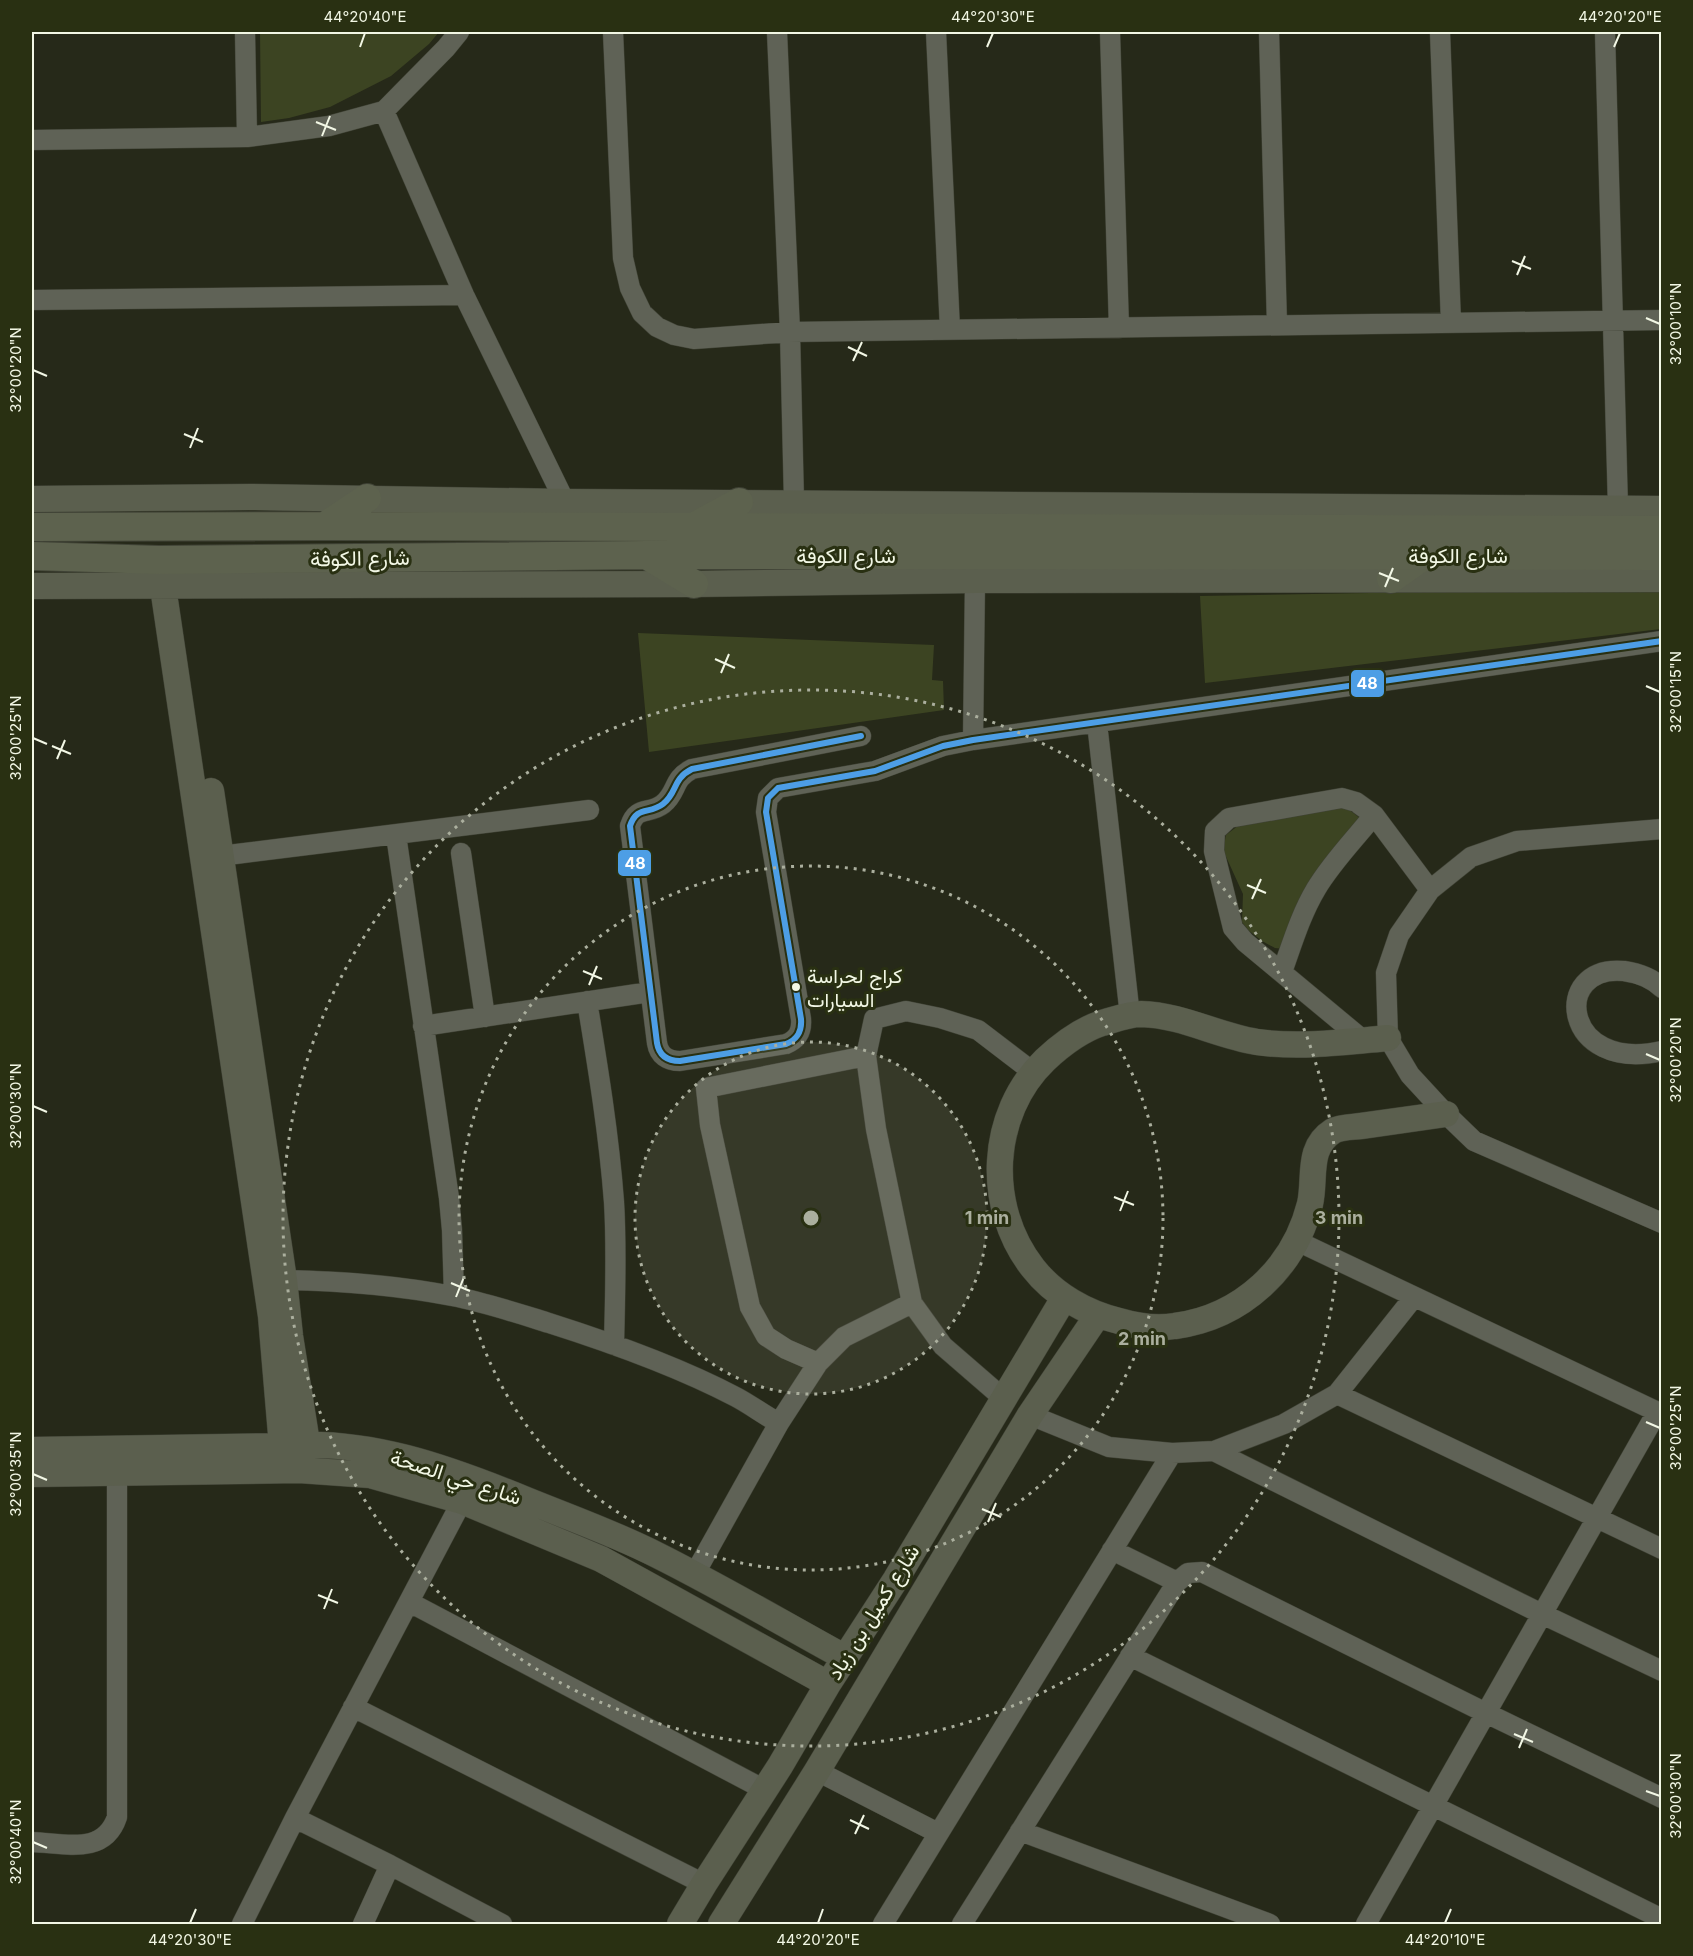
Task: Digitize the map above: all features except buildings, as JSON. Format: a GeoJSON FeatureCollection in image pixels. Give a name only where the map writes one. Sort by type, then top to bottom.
{"type":"FeatureCollection","features":[{"type":"Feature","properties":{"kind":"highway"},"geometry":{"type":"LineString","coordinates":[[325,525],[367,498]]}},
{"type":"Feature","properties":{"kind":"highway"},"geometry":{"type":"LineString","coordinates":[[691,528],[739,502]]}},
{"type":"Feature","properties":{"kind":"highway","name":"شارع الكوفة"},"geometry":{"type":"LineString","coordinates":[[32,527],[325,525],[1428,531],[1662,530]]}},
{"type":"Feature","properties":{"kind":"highway"},"geometry":{"type":"LineString","coordinates":[[1391,579],[1428,531]]}},
{"type":"Feature","properties":{"kind":"highway","name":"شارع الكوفة"},"geometry":{"type":"LineString","coordinates":[[32,556],[159,560],[646,555],[1428,531],[1662,556]]}},
{"type":"Feature","properties":{"kind":"highway"},"geometry":{"type":"LineString","coordinates":[[646,555],[694,584]]}},
{"type":"Feature","properties":{"kind":"main road"},"geometry":{"type":"LineString","coordinates":[[32,499],[249,496],[565,502],[794,502],[1428,531],[1618,508],[1662,509]]}},
{"type":"Feature","properties":{"kind":"main road"},"geometry":{"type":"LineString","coordinates":[[32,586],[694,584],[975,580],[1662,579]]}},
{"type":"Feature","properties":{"kind":"main road"},"geometry":{"type":"LineString","coordinates":[[172,586],[220,856],[284,1280],[280,1327]]}},
{"type":"Feature","properties":{"kind":"main road"},"geometry":{"type":"LineString","coordinates":[[172,586],[280,1327],[295,1445]]}},
{"type":"Feature","properties":{"kind":"main road"},"geometry":{"type":"LineString","coordinates":[[1388,1038],[1286,1046],[1253,1042],[1183,1020],[1139,1014],[1099,1024],[1063,1044],[1033,1072],[1011,1108],[1000,1149],[1000,1191],[1011,1232],[1033,1269],[1064,1298],[1097,1316],[1135,1326],[1174,1326],[1212,1317],[1246,1299],[1275,1274],[1297,1241],[1311,1202],[1313,1160],[1320,1142],[1335,1129],[1446,1114]]}},
{"type":"Feature","properties":{"kind":"main road","name":"شارع كميل بن زياد"},"geometry":{"type":"LineString","coordinates":[[680,1924],[765,1790],[844,1657],[896,1579],[1064,1298]]}},
{"type":"Feature","properties":{"kind":"main road","name":"شارع كميل بن زياد"},"geometry":{"type":"LineString","coordinates":[[721,1924],[817,1771],[1030,1415],[1097,1316]]}},
{"type":"Feature","properties":{"kind":"main road","name":"شارع حي الصحة"},"geometry":{"type":"LineString","coordinates":[[32,1450],[295,1445],[374,1450],[464,1475],[621,1537],[844,1657]]}},
{"type":"Feature","properties":{"kind":"main road","name":"شارع حي الصحة"},"geometry":{"type":"LineString","coordinates":[[32,1474],[299,1470],[370,1475],[462,1501],[602,1559],[828,1684]]}},
{"type":"Feature","properties":{"kind":"main road"},"geometry":{"type":"LineString","coordinates":[[924,1532],[922,1542],[927,1551],[935,1555],[949,1552]]}},
{"type":"Feature","properties":{"kind":"main road"},"geometry":{"type":"LineString","coordinates":[[602,1559],[608,1561],[620,1556],[623,1550],[621,1537]]}},
{"type":"Feature","properties":{"kind":"main road"},"geometry":{"type":"LineString","coordinates":[[642,1580],[637,1569],[641,1559],[652,1554],[658,1555]]}},
{"type":"Feature","properties":{"kind":"main road"},"geometry":{"type":"LineString","coordinates":[[896,1579],[903,1576],[918,1583],[921,1590],[920,1599]]}},
{"type":"Feature","properties":{"kind":"street"},"geometry":{"type":"LineString","coordinates":[[245,32],[247,138]]}},
{"type":"Feature","properties":{"kind":"street"},"geometry":{"type":"LineString","coordinates":[[32,140],[247,138],[329,126],[384,111],[459,32]]}},
{"type":"Feature","properties":{"kind":"street"},"geometry":{"type":"LineString","coordinates":[[613,32],[623,258],[630,288],[642,313],[657,327],[674,335],[694,339],[790,332],[1662,320]]}},
{"type":"Feature","properties":{"kind":"street"},"geometry":{"type":"LineString","coordinates":[[777,32],[790,332],[794,502]]}},
{"type":"Feature","properties":{"kind":"street"},"geometry":{"type":"LineString","coordinates":[[936,32],[950,330]]}},
{"type":"Feature","properties":{"kind":"street"},"geometry":{"type":"LineString","coordinates":[[1110,32],[1119,328]]}},
{"type":"Feature","properties":{"kind":"street"},"geometry":{"type":"LineString","coordinates":[[1269,32],[1277,326]]}},
{"type":"Feature","properties":{"kind":"street"},"geometry":{"type":"LineString","coordinates":[[1440,32],[1451,323]]}},
{"type":"Feature","properties":{"kind":"street"},"geometry":{"type":"LineString","coordinates":[[1605,32],[1618,508]]}},
{"type":"Feature","properties":{"kind":"street"},"geometry":{"type":"LineString","coordinates":[[384,111],[464,295],[565,502]]}},
{"type":"Feature","properties":{"kind":"street"},"geometry":{"type":"LineString","coordinates":[[32,300],[464,295]]}},
{"type":"Feature","properties":{"kind":"street"},"geometry":{"type":"LineString","coordinates":[[973,740],[975,580]]}},
{"type":"Feature","properties":{"kind":"street"},"geometry":{"type":"LineString","coordinates":[[861,736],[692,769],[683,773],[677,780],[670,798],[661,807],[638,813],[633,817],[630,826],[658,1049],[667,1059],[680,1061],[792,1041],[800,1032],[801,1019],[766,812],[768,798],[784,785],[875,771],[943,746],[973,740],[1662,641]]}},
{"type":"Feature","properties":{"kind":"street"},"geometry":{"type":"LineString","coordinates":[[1097,723],[1130,1016]]}},
{"type":"Feature","properties":{"kind":"street"},"geometry":{"type":"LineString","coordinates":[[1363,1040],[1245,942],[1233,928],[1214,851],[1215,831],[1229,819],[1342,798],[1356,802],[1374,815],[1430,890]]}},
{"type":"Feature","properties":{"kind":"street"},"geometry":{"type":"LineString","coordinates":[[220,856],[589,810]]}},
{"type":"Feature","properties":{"kind":"street"},"geometry":{"type":"LineString","coordinates":[[1282,972],[1306,907],[1316,888],[1374,815]]}},
{"type":"Feature","properties":{"kind":"street"},"geometry":{"type":"LineString","coordinates":[[1662,829],[1517,841],[1471,857],[1430,890],[1399,935],[1386,973],[1388,1038],[1410,1075],[1474,1141],[1662,1223]]}},
{"type":"Feature","properties":{"kind":"street"},"geometry":{"type":"LineString","coordinates":[[396,835],[449,1198],[454,1296]]}},
{"type":"Feature","properties":{"kind":"street"},"geometry":{"type":"LineString","coordinates":[[461,853],[485,1017]]}},
{"type":"Feature","properties":{"kind":"street"},"geometry":{"type":"LineString","coordinates":[[1662,988],[1646,977],[1633,972],[1608,971],[1587,981],[1576,1003],[1576,1012],[1582,1028],[1589,1039],[1598,1046],[1622,1053],[1662,1051]]}},
{"type":"Feature","properties":{"kind":"street"},"geometry":{"type":"LineString","coordinates":[[423,1026],[650,992]]}},
{"type":"Feature","properties":{"kind":"street"},"geometry":{"type":"LineString","coordinates":[[587,1001],[603,1102],[614,1202],[616,1266],[614,1345]]}},
{"type":"Feature","properties":{"kind":"street"},"geometry":{"type":"LineString","coordinates":[[1003,1398],[943,1346],[912,1303],[876,1129],[866,1056],[874,1019],[906,1011],[940,1018],[978,1030],[1033,1072]]}},
{"type":"Feature","properties":{"kind":"street"},"geometry":{"type":"LineString","coordinates":[[818,1363],[786,1349],[766,1336],[750,1307],[710,1125],[706,1088],[866,1056]]}},
{"type":"Feature","properties":{"kind":"street"},"geometry":{"type":"LineString","coordinates":[[1297,1241],[1659,1413],[1596,1519],[1366,1924]]}},
{"type":"Feature","properties":{"kind":"street"},"geometry":{"type":"LineString","coordinates":[[284,1280],[370,1284],[454,1296],[534,1319],[614,1345],[696,1378],[737,1397],[778,1424]]}},
{"type":"Feature","properties":{"kind":"street"},"geometry":{"type":"LineString","coordinates":[[1030,1415],[1109,1447],[1172,1453],[1214,1451],[1284,1424],[1337,1394],[1414,1297]]}},
{"type":"Feature","properties":{"kind":"street"},"geometry":{"type":"LineString","coordinates":[[694,1575],[778,1424],[818,1363],[844,1337],[912,1303]]}},
{"type":"Feature","properties":{"kind":"street"},"geometry":{"type":"LineString","coordinates":[[1337,1394],[1662,1550]]}},
{"type":"Feature","properties":{"kind":"street"},"geometry":{"type":"LineString","coordinates":[[1214,1451],[1662,1671]]}},
{"type":"Feature","properties":{"kind":"street"},"geometry":{"type":"LineString","coordinates":[[883,1924],[1172,1453]]}},
{"type":"Feature","properties":{"kind":"street"},"geometry":{"type":"LineString","coordinates":[[32,1842],[96,1843],[106,1837],[117,1817],[117,1474]]}},
{"type":"Feature","properties":{"kind":"street"},"geometry":{"type":"LineString","coordinates":[[242,1924],[295,1818],[462,1501]]}},
{"type":"Feature","properties":{"kind":"street"},"geometry":{"type":"LineString","coordinates":[[1112,1550],[1176,1582]]}},
{"type":"Feature","properties":{"kind":"street"},"geometry":{"type":"LineString","coordinates":[[962,1924],[1176,1582],[1188,1573],[1202,1572],[1662,1798]]}},
{"type":"Feature","properties":{"kind":"street"},"geometry":{"type":"LineString","coordinates":[[409,1602],[765,1790]]}},
{"type":"Feature","properties":{"kind":"street"},"geometry":{"type":"LineString","coordinates":[[1130,1656],[1662,1919]]}},
{"type":"Feature","properties":{"kind":"street"},"geometry":{"type":"LineString","coordinates":[[353,1707],[704,1884]]}},
{"type":"Feature","properties":{"kind":"street"},"geometry":{"type":"LineString","coordinates":[[817,1771],[939,1833]]}},
{"type":"Feature","properties":{"kind":"street"},"geometry":{"type":"LineString","coordinates":[[295,1818],[502,1924]]}},
{"type":"Feature","properties":{"kind":"street"},"geometry":{"type":"LineString","coordinates":[[1020,1831],[1270,1924]]}},
{"type":"Feature","properties":{"kind":"street"},"geometry":{"type":"LineString","coordinates":[[363,1924],[390,1865]]}},
{"type":"Feature","properties":{"kind":"green space"},"geometry":{"type":"Polygon","coordinates":[[[260,32],[439,32],[429,44],[391,76],[330,107],[289,118],[261,122],[260,32]]]}},
{"type":"Feature","properties":{"kind":"green space"},"geometry":{"type":"Polygon","coordinates":[[[1661,588],[1661,629],[1205,683],[1200,596],[1661,588]]]}},
{"type":"Feature","properties":{"kind":"green space"},"geometry":{"type":"Polygon","coordinates":[[[638,633],[934,645],[932,680],[943,681],[944,710],[649,752],[638,633]]]}},
{"type":"Feature","properties":{"kind":"green space"},"geometry":{"type":"Polygon","coordinates":[[[1343,805],[1361,819],[1284,949],[1275,948],[1248,930],[1242,922],[1243,894],[1223,850],[1226,835],[1239,825],[1343,805]]]}},
{"type":"Feature","properties":{"kind":"transit line","name":"48"},"geometry":{"type":"LineString","coordinates":[[861,736],[692,769],[681,777],[663,804],[640,813],[633,819],[630,826],[657,1043],[662,1054],[671,1060],[680,1061],[786,1044],[794,1040],[800,1031],[801,1019],[766,812],[768,798],[778,788],[875,771],[943,746],[973,740],[1662,641]]}},
{"type":"Feature","properties":{"kind":"place","name":"كراج لحراسة السيارات"},"geometry":{"type":"Point","coordinates":[796,987]}}]}
